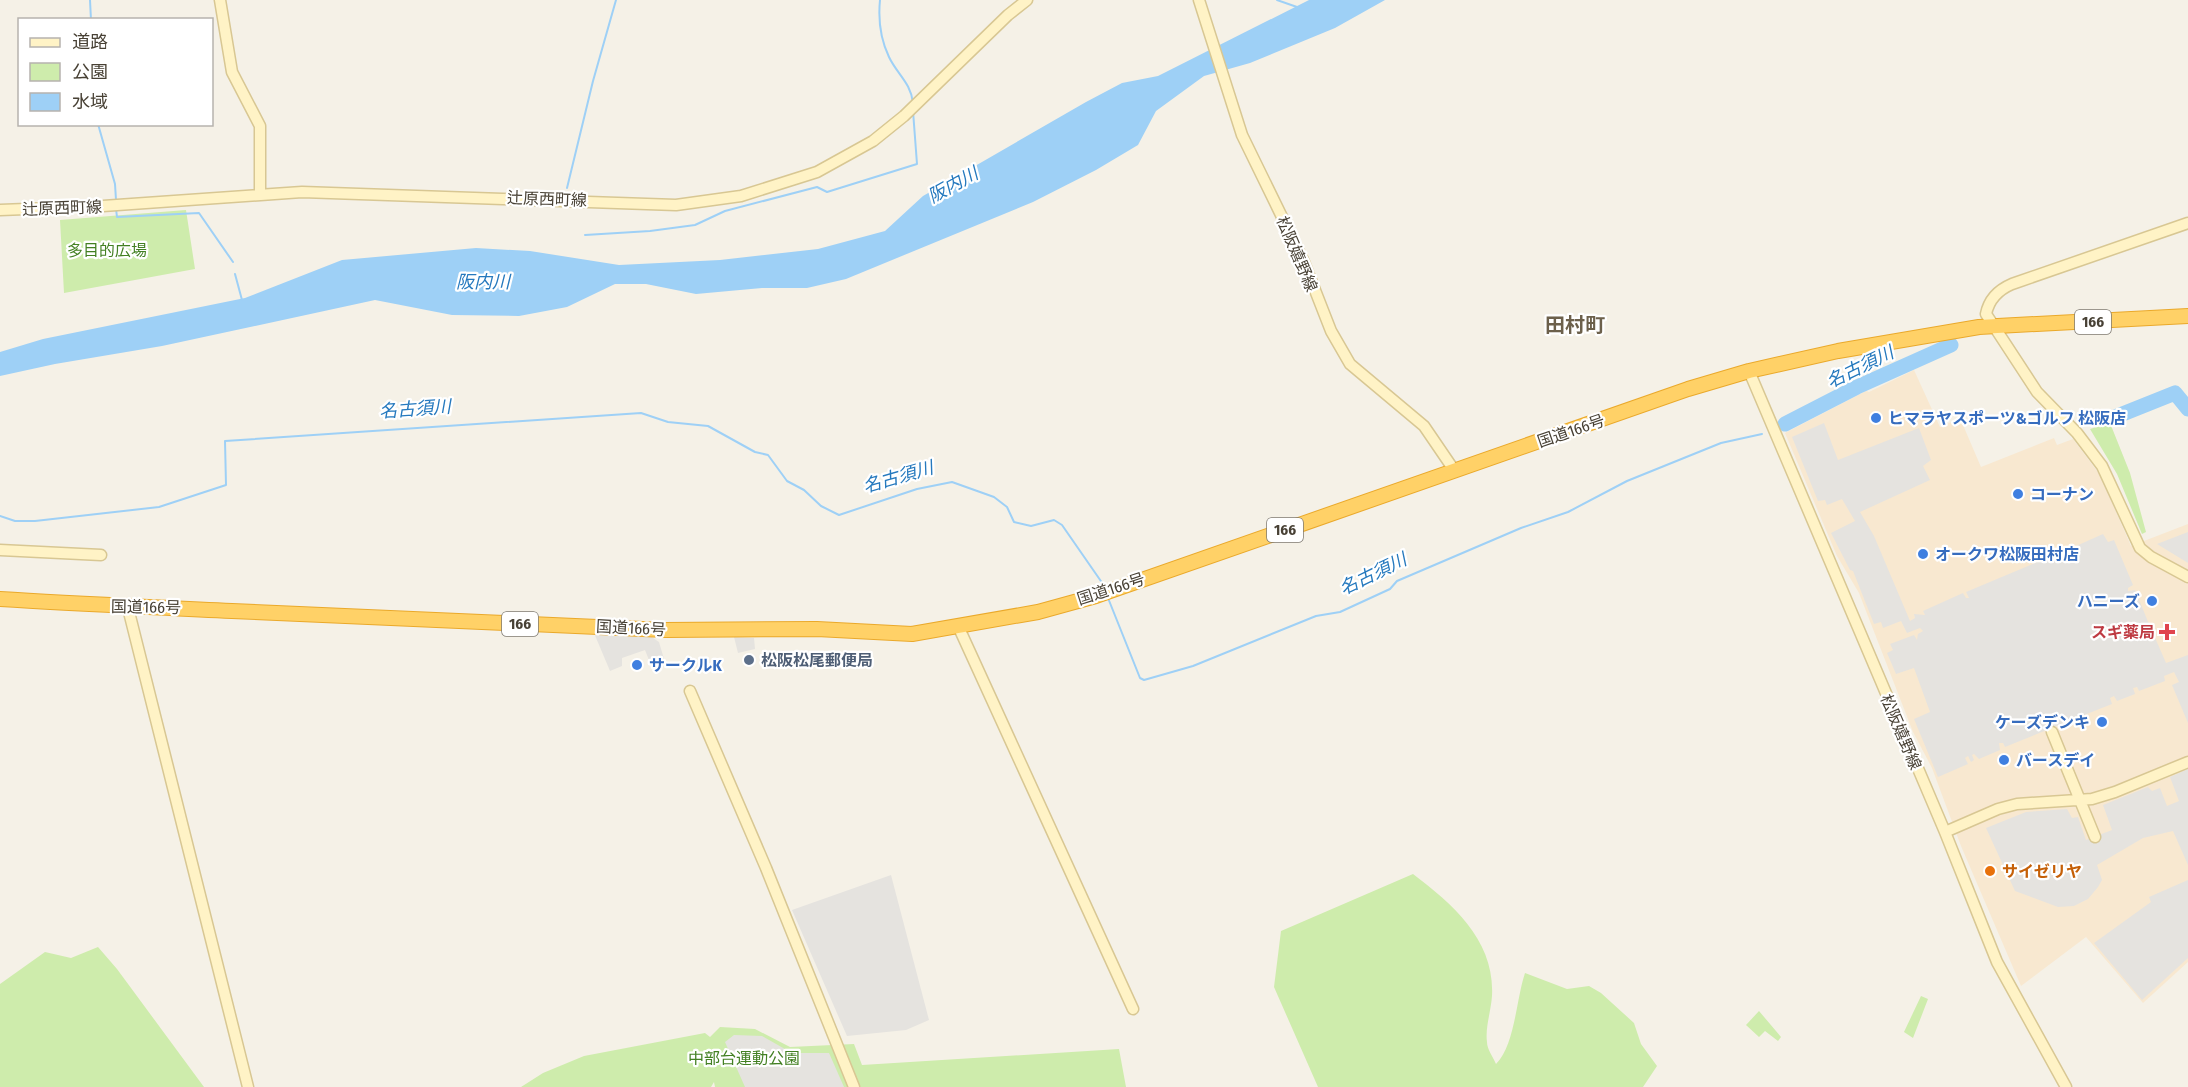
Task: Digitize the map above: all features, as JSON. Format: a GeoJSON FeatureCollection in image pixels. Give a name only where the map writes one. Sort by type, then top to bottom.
{"type":"FeatureCollection","features":[{"type":"Feature","properties":{"kind":"highway","name":"国道166号"},"geometry":{"type":"LineString","coordinates":[[0,599],[128,608],[216,608],[226,611],[668,634],[817,629],[912,634],[959,628],[1038,612],[1096,596],[1688,389],[1749,371],[1857,348],[1979,327],[1997,328],[2188,315]]}},
{"type":"Feature","properties":{"kind":"street"},"geometry":{"type":"LineString","coordinates":[[220,0],[232,72],[260,126],[260,195]]}},
{"type":"Feature","properties":{"kind":"street","name":"辻原西町線"},"geometry":{"type":"LineString","coordinates":[[0,210],[115,205],[302,192],[676,205],[710,202],[759,192],[817,172],[873,141],[918,103],[1008,15],[1027,0]]}},
{"type":"Feature","properties":{"kind":"street","name":"松阪嬉野線"},"geometry":{"type":"LineString","coordinates":[[1199,0],[1242,135],[1304,262],[1331,331],[1350,364],[1424,426],[1454,470]]}},
{"type":"Feature","properties":{"kind":"street"},"geometry":{"type":"LineString","coordinates":[[2188,223],[2003,288],[1992,299],[1986,314],[2037,392],[2077,433],[2102,466],[2140,548],[2151,557],[2188,577]]}},
{"type":"Feature","properties":{"kind":"street","name":"松阪嬉野線"},"geometry":{"type":"LineString","coordinates":[[1749,371],[1945,832],[1997,962],[2066,1087]]}},
{"type":"Feature","properties":{"kind":"street"},"geometry":{"type":"LineString","coordinates":[[0,550],[101,555]]}},
{"type":"Feature","properties":{"kind":"street"},"geometry":{"type":"LineString","coordinates":[[128,608],[249,1087]]}},
{"type":"Feature","properties":{"kind":"street"},"geometry":{"type":"LineString","coordinates":[[959,628],[1133,1010]]}},
{"type":"Feature","properties":{"kind":"street"},"geometry":{"type":"LineString","coordinates":[[690,691],[766,868],[854,1087]]}},
{"type":"Feature","properties":{"kind":"street"},"geometry":{"type":"LineString","coordinates":[[2052,732],[2095,837]]}},
{"type":"Feature","properties":{"kind":"street"},"geometry":{"type":"LineString","coordinates":[[1945,832],[1998,809],[2017,804],[2080,800],[2115,792],[2188,762]]}},
{"type":"Feature","properties":{"kind":"shaded area"},"geometry":{"type":"Polygon","coordinates":[[[1914,370],[1940,427],[1960,418],[1981,467],[2054,438],[2057,445],[2073,439],[2100,475],[2131,546],[2188,524],[2188,962],[2143,1003],[2086,937],[2021,986],[1961,846],[1932,768],[1913,732],[1859,593],[1837,556],[1785,433],[1866,391],[1869,392],[1914,370]]]}},
{"type":"Feature","properties":{"kind":"shaded area"},"geometry":{"type":"Polygon","coordinates":[[[1824,423],[1838,460],[1919,428],[1931,460],[1923,466],[1930,480],[1860,512],[1874,536],[1910,621],[1915,618],[1914,614],[1925,615],[1923,611],[1963,593],[1966,598],[1969,598],[1966,592],[2052,556],[2055,561],[2058,560],[2056,555],[2103,534],[2108,542],[2114,540],[2133,585],[2128,588],[2128,591],[2135,590],[2151,629],[2147,631],[2147,634],[2153,633],[2166,663],[2188,655],[2188,723],[2172,685],[2179,682],[2174,672],[2164,676],[2165,681],[2139,691],[2137,687],[2133,688],[2135,694],[2117,701],[2114,696],[2110,698],[2112,704],[2069,721],[2065,715],[2062,718],[2064,723],[2005,747],[2003,743],[1999,743],[2000,750],[1979,759],[1974,754],[1972,755],[1974,760],[1971,762],[1968,756],[1965,758],[1968,764],[1938,777],[1914,719],[1930,712],[1914,668],[1896,674],[1887,653],[1893,650],[1890,644],[1914,635],[1917,640],[1918,634],[1923,631],[1920,628],[1907,633],[1901,621],[1883,628],[1881,622],[1874,624],[1853,571],[1850,570],[1831,533],[1855,521],[1842,499],[1827,505],[1825,500],[1818,501],[1792,437],[1824,423]]]}},
{"type":"Feature","properties":{"kind":"shaded area"},"geometry":{"type":"Polygon","coordinates":[[[2188,532],[2188,563],[2157,544],[2188,532]]]}},
{"type":"Feature","properties":{"kind":"shaded area"},"geometry":{"type":"Polygon","coordinates":[[[594,633],[647,634],[659,642],[664,659],[651,665],[645,650],[622,658],[622,666],[610,671],[594,633]]]}},
{"type":"Feature","properties":{"kind":"shaded area"},"geometry":{"type":"Polygon","coordinates":[[[734,637],[754,638],[755,649],[738,653],[734,637]]]}},
{"type":"Feature","properties":{"kind":"shaded area"},"geometry":{"type":"Polygon","coordinates":[[[2188,769],[2188,865],[2173,831],[2143,838],[2097,865],[2102,880],[2088,899],[2074,906],[2058,907],[2015,891],[1986,828],[2026,812],[2067,809],[2072,818],[2078,817],[2086,840],[2112,830],[2103,805],[2148,787],[2152,791],[2160,788],[2167,806],[2179,801],[2170,777],[2188,769]]]}},
{"type":"Feature","properties":{"kind":"shaded area"},"geometry":{"type":"Polygon","coordinates":[[[891,875],[929,1020],[906,1030],[847,1036],[792,910],[891,875]]]}},
{"type":"Feature","properties":{"kind":"shaded area"},"geometry":{"type":"Polygon","coordinates":[[[2188,880],[2188,958],[2142,1000],[2094,943],[2151,902],[2149,897],[2188,880]]]}},
{"type":"Feature","properties":{"kind":"shaded area"},"geometry":{"type":"Polygon","coordinates":[[[734,1035],[762,1036],[792,1053],[829,1053],[844,1087],[745,1087],[725,1042],[734,1035]]]}},
{"type":"Feature","properties":{"kind":"green space","name":"多目的広場"},"geometry":{"type":"Polygon","coordinates":[[[186,210],[195,269],[64,293],[60,220],[186,210]]]}},
{"type":"Feature","properties":{"kind":"green space"},"geometry":{"type":"Polygon","coordinates":[[[2110,423],[2130,473],[2146,532],[2142,534],[2117,474],[2090,429],[2110,423]]]}},
{"type":"Feature","properties":{"kind":"green space"},"geometry":{"type":"Polygon","coordinates":[[[1413,874],[1457,912],[1479,941],[1487,958],[1492,996],[1487,1042],[1496,1064],[1511,1034],[1525,973],[1567,989],[1589,986],[1601,993],[1634,1023],[1641,1044],[1657,1066],[1643,1087],[1318,1087],[1274,987],[1281,931],[1413,874]]]}},
{"type":"Feature","properties":{"kind":"green space"},"geometry":{"type":"Polygon","coordinates":[[[98,947],[117,969],[204,1087],[0,1087],[0,984],[45,952],[71,958],[98,947]]]}},
{"type":"Feature","properties":{"kind":"green space"},"geometry":{"type":"Polygon","coordinates":[[[1921,996],[1928,999],[1913,1038],[1904,1032],[1921,996]]]}},
{"type":"Feature","properties":{"kind":"green space"},"geometry":{"type":"Polygon","coordinates":[[[1759,1011],[1781,1037],[1778,1041],[1765,1031],[1759,1037],[1746,1025],[1759,1011]]]}},
{"type":"Feature","properties":{"kind":"green space","name":"中部台運動公園"},"geometry":{"type":"Polygon","coordinates":[[[720,1027],[755,1029],[790,1047],[854,1044],[862,1065],[1119,1049],[1126,1087],[715,1087],[714,1082],[711,1087],[521,1087],[543,1073],[584,1056],[705,1033],[710,1037],[720,1027]]]}},
{"type":"Feature","properties":{"kind":"water","name":"阪内川"},"geometry":{"type":"Polygon","coordinates":[[[1309,0],[1385,0],[1335,28],[1250,63],[1204,76],[1156,111],[1138,145],[1096,170],[1033,202],[846,279],[807,288],[762,288],[696,294],[646,284],[615,284],[567,307],[519,316],[452,315],[375,300],[162,346],[0,376],[0,352],[43,339],[245,298],[342,260],[476,248],[530,251],[619,265],[720,260],[818,249],[885,231],[923,196],[1086,102],[1122,83],[1158,76],[1309,0]]]}},
{"type":"Feature","properties":{"kind":"waterway"},"geometry":{"type":"LineString","coordinates":[[90,0],[91,18]]}},
{"type":"Feature","properties":{"kind":"waterway"},"geometry":{"type":"LineString","coordinates":[[567,188],[593,81],[616,0]]}},
{"type":"Feature","properties":{"kind":"waterway"},"geometry":{"type":"LineString","coordinates":[[880,0],[880,22],[884,43],[892,63],[910,90],[913,103]]}},
{"type":"Feature","properties":{"kind":"waterway"},"geometry":{"type":"LineString","coordinates":[[1277,0],[1297,7]]}},
{"type":"Feature","properties":{"kind":"waterway"},"geometry":{"type":"LineString","coordinates":[[585,235],[650,231],[695,225],[725,211],[817,187],[827,192],[917,164],[913,111]]}},
{"type":"Feature","properties":{"kind":"waterway"},"geometry":{"type":"LineString","coordinates":[[99,126],[115,184],[116,200]]}},
{"type":"Feature","properties":{"kind":"waterway"},"geometry":{"type":"LineString","coordinates":[[116,209],[117,217],[199,213],[233,262]]}},
{"type":"Feature","properties":{"kind":"waterway"},"geometry":{"type":"LineString","coordinates":[[235,274],[242,300]]}},
{"type":"Feature","properties":{"kind":"waterway","name":"名古須川"},"geometry":{"type":"LineString","coordinates":[[1785,424],[1857,387],[1951,345]]}},
{"type":"Feature","properties":{"kind":"waterway","name":"名古須川"},"geometry":{"type":"LineString","coordinates":[[2115,417],[2175,393],[2188,409]]}},
{"type":"Feature","properties":{"kind":"waterway","name":"名古須川"},"geometry":{"type":"LineString","coordinates":[[0,516],[15,521],[35,521],[159,507],[226,485],[225,441],[641,413],[668,422],[708,426],[755,452],[768,455],[787,481],[804,490],[821,506],[839,515],[917,489],[952,482],[994,497],[1007,507],[1014,522],[1031,526],[1054,520],[1062,525],[1105,587]]}},
{"type":"Feature","properties":{"kind":"waterway","name":"名古須川"},"geometry":{"type":"LineString","coordinates":[[1108,598],[1140,678],[1144,680],[1193,666],[1316,616],[1340,612],[1390,589],[1397,581],[1521,528],[1568,512],[1627,481],[1721,443],[1762,434]]}},
{"type":"Feature","properties":{"kind":"place","name":"ヒマラヤスポーツ&ゴルフ 松阪店"},"geometry":{"type":"Point","coordinates":[1876,418]}},
{"type":"Feature","properties":{"kind":"place","name":"コーナン"},"geometry":{"type":"Point","coordinates":[2018,494]}},
{"type":"Feature","properties":{"kind":"place","name":"オークワ松阪田村店"},"geometry":{"type":"Point","coordinates":[1923,554]}},
{"type":"Feature","properties":{"kind":"place","name":"ハニーズ"},"geometry":{"type":"Point","coordinates":[2152,601]}},
{"type":"Feature","properties":{"kind":"place","name":"スギ薬局"},"geometry":{"type":"Point","coordinates":[2167,632]}},
{"type":"Feature","properties":{"kind":"place","name":"松阪松尾郵便局"},"geometry":{"type":"Point","coordinates":[749,660]}},
{"type":"Feature","properties":{"kind":"place","name":"サークルK"},"geometry":{"type":"Point","coordinates":[637,665]}},
{"type":"Feature","properties":{"kind":"place","name":"ケーズデンキ"},"geometry":{"type":"Point","coordinates":[2102,722]}},
{"type":"Feature","properties":{"kind":"place","name":"バースデイ"},"geometry":{"type":"Point","coordinates":[2004,760]}},
{"type":"Feature","properties":{"kind":"place","name":"サイゼリヤ"},"geometry":{"type":"Point","coordinates":[1990,871]}},
{"type":"Feature","properties":{"kind":"district","name":"田村町"},"geometry":{"type":"Point","coordinates":[1575,325]}}]}
